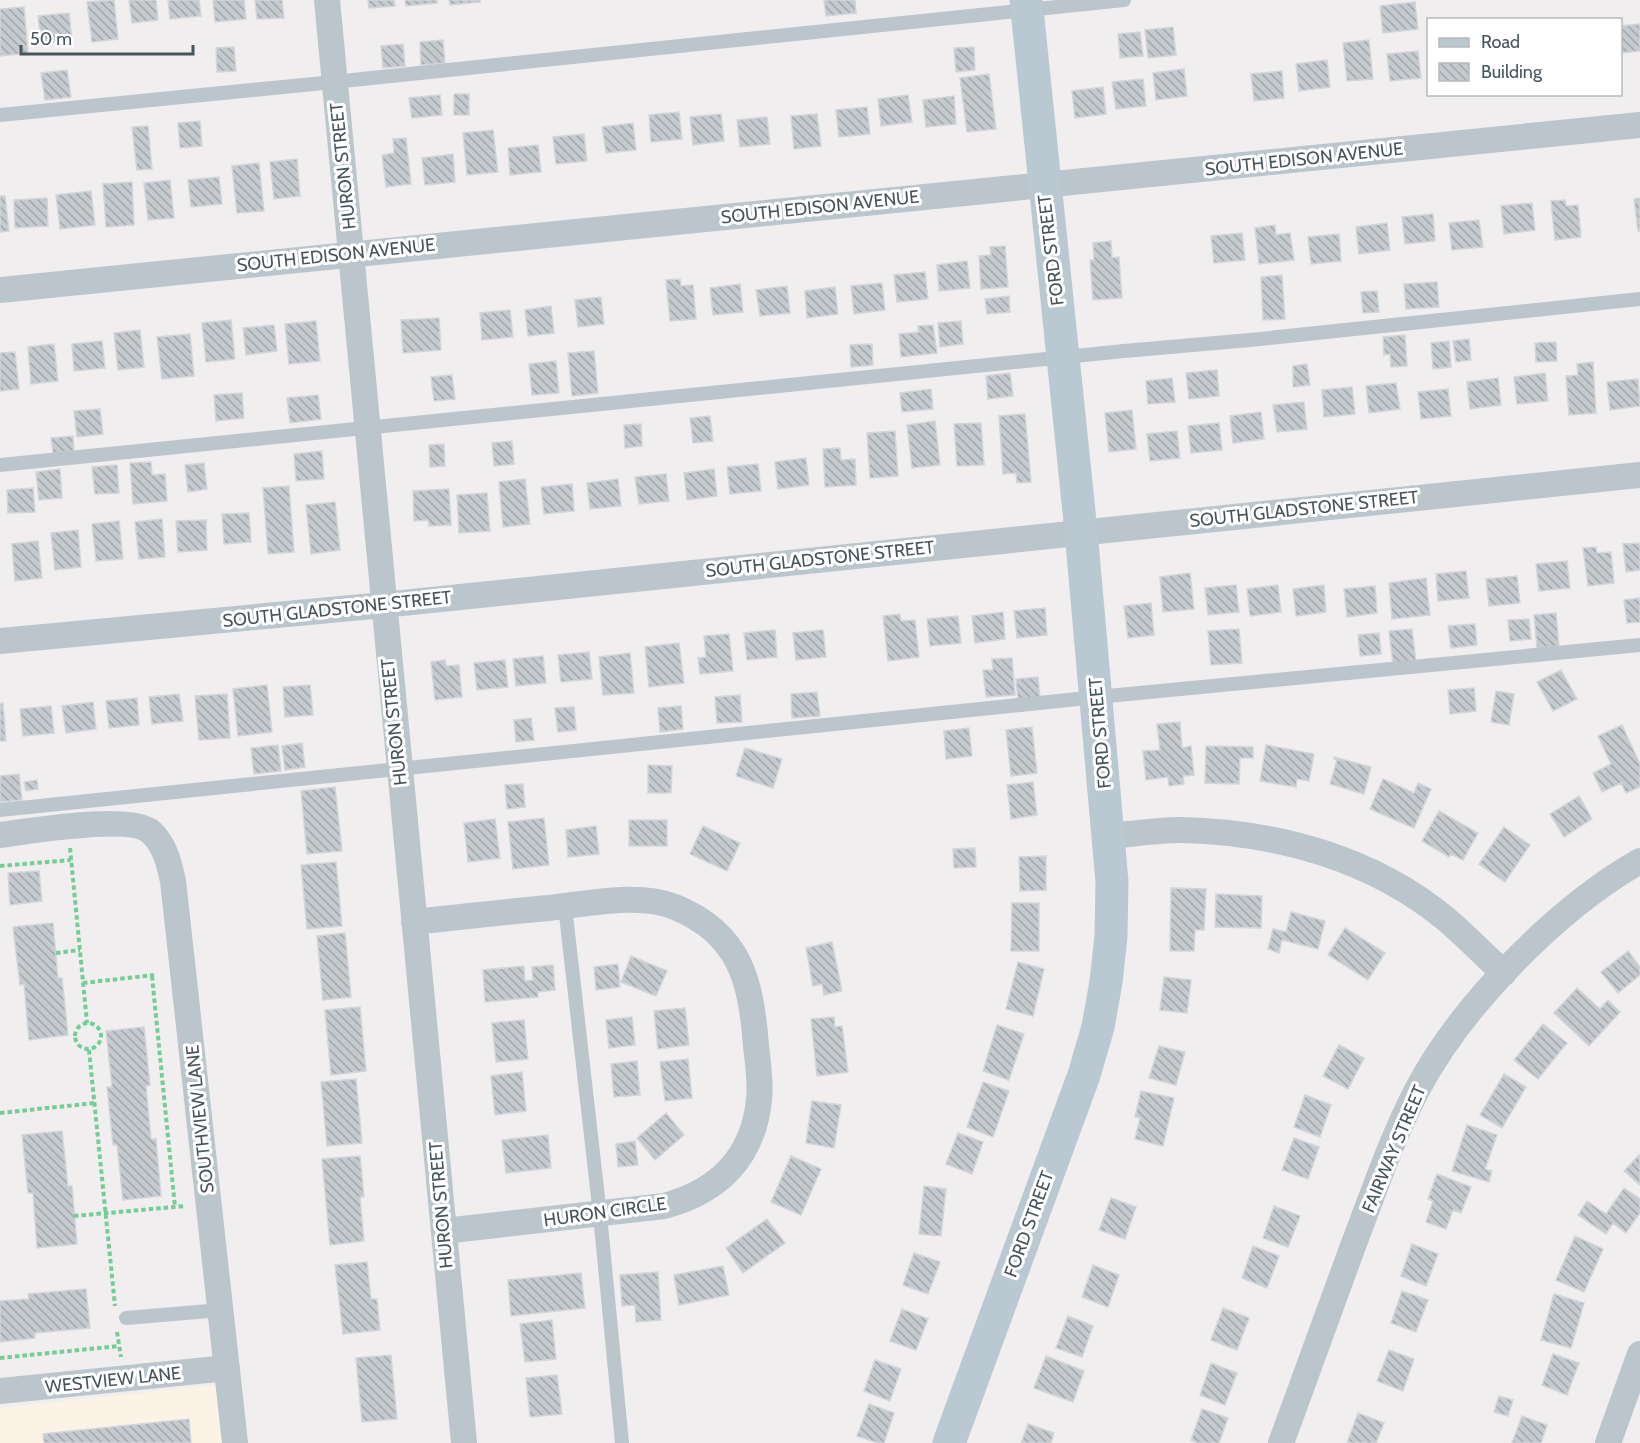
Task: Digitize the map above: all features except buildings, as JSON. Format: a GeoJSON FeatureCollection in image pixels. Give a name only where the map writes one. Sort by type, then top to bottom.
{"type":"FeatureCollection","features":[{"type":"Feature","properties":{"kind":"street","name":"HURON STREET"},"geometry":{"type":"LineString","coordinates":[[327,0],[464,1443]]}},
{"type":"Feature","properties":{"kind":"street","name":"FORD STREET"},"geometry":{"type":"LineString","coordinates":[[949,1443],[1084,1075],[1098,1027],[1111,936],[1112,882],[1097,697],[1026,5]]}},
{"type":"Feature","properties":{"kind":"street","name":"SOUTH EDISON AVENUE"},"geometry":{"type":"LineString","coordinates":[[0,290],[1640,125]]}},
{"type":"Feature","properties":{"kind":"street","name":"SOUTH GLADSTONE STREET"},"geometry":{"type":"LineString","coordinates":[[0,641],[1640,475]]}},
{"type":"Feature","properties":{"kind":"street","name":"SOUTHVIEW LANE"},"geometry":{"type":"LineString","coordinates":[[68,827],[122,823],[149,830],[163,845],[174,881],[235,1443]]}},
{"type":"Feature","properties":{"kind":"street"},"geometry":{"type":"LineString","coordinates":[[0,835],[68,827]]}},
{"type":"Feature","properties":{"kind":"street"},"geometry":{"type":"LineString","coordinates":[[1108,836],[1178,830],[1261,836],[1307,848],[1368,869],[1447,920],[1504,973]]}},
{"type":"Feature","properties":{"kind":"street","name":"FAIRWAY STREET"},"geometry":{"type":"LineString","coordinates":[[1281,1443],[1395,1137],[1418,1089],[1466,1018],[1524,952],[1582,899],[1640,861]]}},
{"type":"Feature","properties":{"kind":"street","name":"HURON CIRCLE"},"geometry":{"type":"LineString","coordinates":[[414,922],[628,900],[663,903],[702,921],[723,939],[737,959],[747,981],[753,1007],[760,1098],[756,1123],[740,1156],[725,1175],[706,1190],[686,1200],[664,1206],[444,1231]]}},
{"type":"Feature","properties":{"kind":"street"},"geometry":{"type":"LineString","coordinates":[[1608,1443],[1640,1354]]}},
{"type":"Feature","properties":{"kind":"street","name":"WESTVIEW LANE"},"geometry":{"type":"LineString","coordinates":[[0,1391],[227,1368]]}},
{"type":"Feature","properties":{"kind":"lane"},"geometry":{"type":"LineString","coordinates":[[0,115],[1026,5],[1124,0]]}},
{"type":"Feature","properties":{"kind":"lane"},"geometry":{"type":"LineString","coordinates":[[0,465],[1640,299]]}},
{"type":"Feature","properties":{"kind":"lane"},"geometry":{"type":"LineString","coordinates":[[0,810],[1097,697],[1640,645]]}},
{"type":"Feature","properties":{"kind":"lane"},"geometry":{"type":"LineString","coordinates":[[565,906],[600,1215],[622,1443]]}},
{"type":"Feature","properties":{"kind":"lane"},"geometry":{"type":"LineString","coordinates":[[119,1318],[221,1310]]}},
{"type":"Feature","properties":{"kind":"path"},"geometry":{"type":"LineString","coordinates":[[68,827],[87,1023]]}},
{"type":"Feature","properties":{"kind":"path"},"geometry":{"type":"LineString","coordinates":[[0,866],[71,860]]}},
{"type":"Feature","properties":{"kind":"path"},"geometry":{"type":"LineString","coordinates":[[56,953],[80,950]]}},
{"type":"Feature","properties":{"kind":"path"},"geometry":{"type":"LineString","coordinates":[[83,983],[183,972]]}},
{"type":"Feature","properties":{"kind":"path"},"geometry":{"type":"LineString","coordinates":[[152,976],[175,1207]]}},
{"type":"Feature","properties":{"kind":"path"},"geometry":{"type":"LineString","coordinates":[[87,1023],[96,1026],[101,1033],[100,1042],[90,1050],[81,1048],[74,1037],[76,1029],[87,1023]]}},
{"type":"Feature","properties":{"kind":"path"},"geometry":{"type":"LineString","coordinates":[[90,1050],[105,1213],[119,1318],[119,1346],[124,1378]]}},
{"type":"Feature","properties":{"kind":"path"},"geometry":{"type":"LineString","coordinates":[[0,1113],[95,1103]]}},
{"type":"Feature","properties":{"kind":"path"},"geometry":{"type":"LineString","coordinates":[[74,1216],[209,1203]]}},
{"type":"Feature","properties":{"kind":"path"},"geometry":{"type":"LineString","coordinates":[[0,1358],[119,1346]]}},
{"type":"Feature","properties":{"kind":"shaded area"},"geometry":{"type":"Polygon","coordinates":[[[240,1382],[247,1443],[0,1443],[0,1408],[240,1382]]]}}]}
